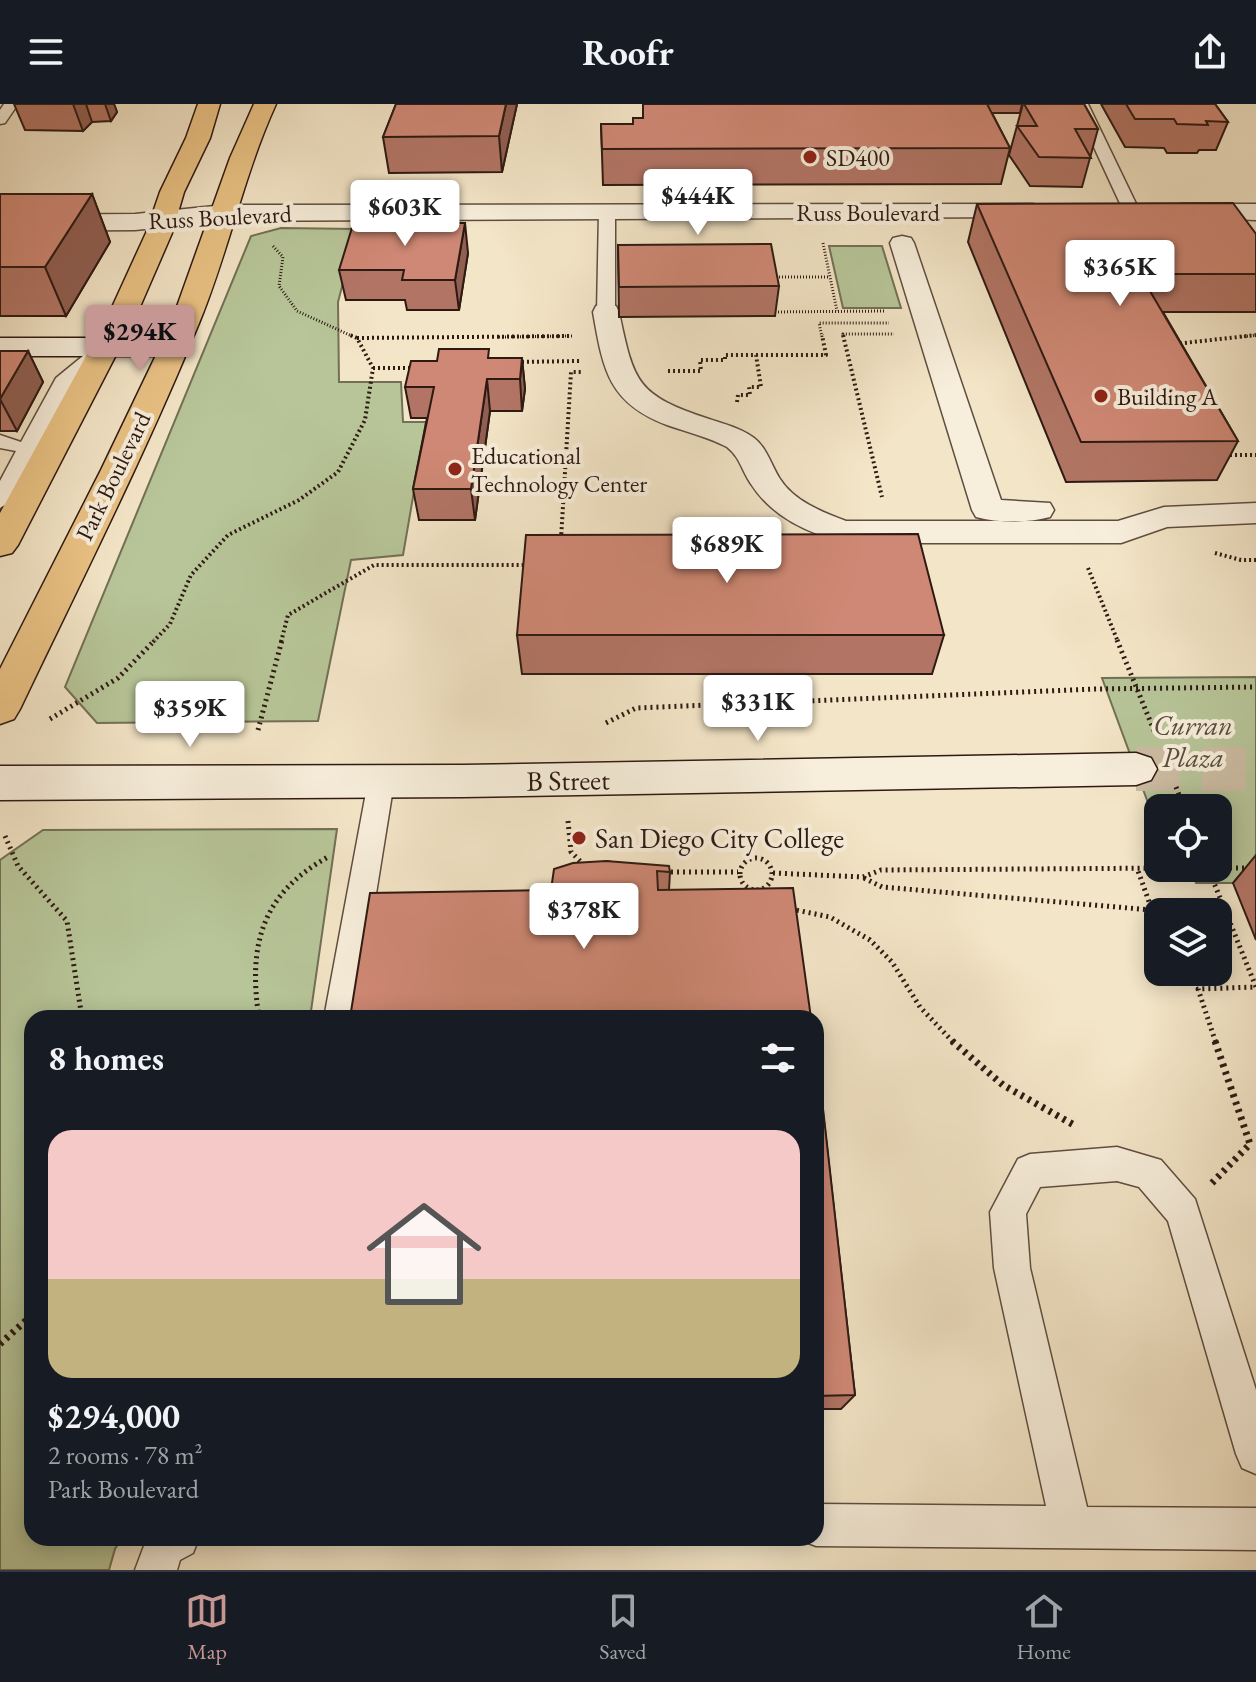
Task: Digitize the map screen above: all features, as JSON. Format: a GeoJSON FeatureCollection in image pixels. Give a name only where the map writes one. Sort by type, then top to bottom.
{"type":"FeatureCollection","features":[{"type":"Feature","properties":{"kind":"main road"},"geometry":{"type":"LineString","coordinates":[[0,545],[19,445],[107,346],[198,138],[209,104]]}},
{"type":"Feature","properties":{"kind":"main road","name":"Park Boulevard"},"geometry":{"type":"LineString","coordinates":[[0,709],[174,347],[225,213],[228,191],[265,104]]}},
{"type":"Feature","properties":{"kind":"street","name":"Russ Boulevard"},"geometry":{"type":"LineString","coordinates":[[0,223],[129,222],[225,213],[1054,212]]}},
{"type":"Feature","properties":{"kind":"street"},"geometry":{"type":"LineString","coordinates":[[1101,212],[1256,212]]}},
{"type":"Feature","properties":{"kind":"street"},"geometry":{"type":"LineString","coordinates":[[902,243],[988,510],[1046,510]]}},
{"type":"Feature","properties":{"kind":"street"},"geometry":{"type":"LineString","coordinates":[[606,312],[617,371],[634,396],[651,408],[733,439],[747,448],[764,480],[791,508],[811,520],[846,532],[1121,532],[1164,517],[1256,513]]}},
{"type":"Feature","properties":{"kind":"street"},"geometry":{"type":"LineString","coordinates":[[0,347],[174,347]]}},
{"type":"Feature","properties":{"kind":"street","name":"B Street"},"geometry":{"type":"LineString","coordinates":[[0,783],[381,782],[1156,764]]}},
{"type":"Feature","properties":{"kind":"lane"},"geometry":{"type":"LineString","coordinates":[[0,120],[11,104]]}},
{"type":"Feature","properties":{"kind":"lane"},"geometry":{"type":"LineString","coordinates":[[1081,104],[1132,212]]}},
{"type":"Feature","properties":{"kind":"lane"},"geometry":{"type":"LineString","coordinates":[[606,312],[607,212]]}},
{"type":"Feature","properties":{"kind":"lane"},"geometry":{"type":"LineString","coordinates":[[0,501],[19,445]]}},
{"type":"Feature","properties":{"kind":"lane"},"geometry":{"type":"LineString","coordinates":[[341,1010],[381,782]]}},
{"type":"Feature","properties":{"kind":"lane"},"geometry":{"type":"LineString","coordinates":[[1071,1528],[1012,1268],[1008,1212],[1030,1171],[1117,1164],[1149,1172],[1183,1211],[1256,1454]]}},
{"type":"Feature","properties":{"kind":"lane"},"geometry":{"type":"LineString","coordinates":[[824,1525],[1256,1529]]}},
{"type":"Feature","properties":{"kind":"lane"},"geometry":{"type":"LineString","coordinates":[[156,1570],[164,1546]]}},
{"type":"Feature","properties":{"kind":"path"},"geometry":{"type":"LineString","coordinates":[[266,238],[283,257],[279,286],[297,311],[357,338],[568,336]]}},
{"type":"Feature","properties":{"kind":"path"},"geometry":{"type":"LineString","coordinates":[[837,311],[821,244],[902,243]]}},
{"type":"Feature","properties":{"kind":"path"},"geometry":{"type":"LineString","coordinates":[[762,277],[829,277]]}},
{"type":"Feature","properties":{"kind":"path"},"geometry":{"type":"LineString","coordinates":[[767,312],[837,311],[928,323]]}},
{"type":"Feature","properties":{"kind":"path"},"geometry":{"type":"LineString","coordinates":[[560,550],[571,372],[701,371],[700,360],[756,355],[826,355],[819,323],[890,323]]}},
{"type":"Feature","properties":{"kind":"path"},"geometry":{"type":"LineString","coordinates":[[883,502],[843,334],[928,323]]}},
{"type":"Feature","properties":{"kind":"path"},"geometry":{"type":"LineString","coordinates":[[1172,344],[1256,335]]}},
{"type":"Feature","properties":{"kind":"path"},"geometry":{"type":"LineString","coordinates":[[50,719],[118,678],[170,624],[191,575],[228,535],[299,500],[338,472],[365,420],[373,368],[357,338]]}},
{"type":"Feature","properties":{"kind":"path"},"geometry":{"type":"LineString","coordinates":[[733,439],[738,395],[750,395],[749,387],[761,387],[756,355]]}},
{"type":"Feature","properties":{"kind":"path"},"geometry":{"type":"LineString","coordinates":[[508,362],[569,361]]}},
{"type":"Feature","properties":{"kind":"path"},"geometry":{"type":"LineString","coordinates":[[373,368],[428,368]]}},
{"type":"Feature","properties":{"kind":"path"},"geometry":{"type":"LineString","coordinates":[[1217,455],[1256,455]]}},
{"type":"Feature","properties":{"kind":"path"},"geometry":{"type":"LineString","coordinates":[[258,730],[288,615],[374,565],[528,565]]}},
{"type":"Feature","properties":{"kind":"path"},"geometry":{"type":"LineString","coordinates":[[1087,566],[1137,688],[1156,764],[1175,794]]}},
{"type":"Feature","properties":{"kind":"path"},"geometry":{"type":"LineString","coordinates":[[606,723],[636,708],[1137,688],[1256,687]]}},
{"type":"Feature","properties":{"kind":"path"},"geometry":{"type":"LineString","coordinates":[[568,821],[567,843],[571,854],[578,862],[595,868]]}},
{"type":"Feature","properties":{"kind":"path"},"geometry":{"type":"LineString","coordinates":[[5,836],[18,866],[67,921],[81,1010]]}},
{"type":"Feature","properties":{"kind":"path"},"geometry":{"type":"LineString","coordinates":[[257,1010],[253,989],[255,948],[267,910],[297,876],[333,855]]}},
{"type":"Feature","properties":{"kind":"path"},"geometry":{"type":"LineString","coordinates":[[759,860],[768,864],[773,873],[771,881],[758,888],[746,886],[738,872],[743,863],[759,860]]}},
{"type":"Feature","properties":{"kind":"path"},"geometry":{"type":"LineString","coordinates":[[863,877],[882,887],[1152,910],[1137,868]]}},
{"type":"Feature","properties":{"kind":"path"},"geometry":{"type":"LineString","coordinates":[[773,873],[863,877],[881,870],[1144,868]]}},
{"type":"Feature","properties":{"kind":"path"},"geometry":{"type":"LineString","coordinates":[[1232,868],[1256,868]]}},
{"type":"Feature","properties":{"kind":"path"},"geometry":{"type":"LineString","coordinates":[[654,872],[738,872]]}},
{"type":"Feature","properties":{"kind":"path"},"geometry":{"type":"LineString","coordinates":[[1214,882],[1256,987],[1198,989],[1250,1144],[1227,1167]]}},
{"type":"Feature","properties":{"kind":"path"},"geometry":{"type":"LineString","coordinates":[[784,908],[830,917],[870,940],[892,962],[920,1007],[967,1056],[1003,1085],[1082,1128]]}},
{"type":"Feature","properties":{"kind":"path"},"geometry":{"type":"LineString","coordinates":[[0,1344],[24,1322]]}},
{"type":"Feature","properties":{"kind":"green space"},"geometry":{"type":"Polygon","coordinates":[[[281,228],[357,229],[338,302],[339,382],[401,382],[403,422],[426,422],[403,555],[351,560],[318,721],[97,723],[65,687],[251,236],[281,228]]]}},
{"type":"Feature","properties":{"kind":"green space"},"geometry":{"type":"Polygon","coordinates":[[[829,246],[882,246],[901,308],[843,308],[829,246]]]}},
{"type":"Feature","properties":{"kind":"green space","name":"Curran Plaza"},"geometry":{"type":"Polygon","coordinates":[[[1256,677],[1256,883],[1196,883],[1232,882],[1232,794],[1145,794],[1102,678],[1256,677]]]}},
{"type":"Feature","properties":{"kind":"green space"},"geometry":{"type":"Polygon","coordinates":[[[337,829],[311,1010],[24,1010],[24,1546],[117,1546],[109,1570],[0,1570],[0,860],[43,830],[337,829]]]}},
{"type":"Feature","properties":{"kind":"building"},"geometry":{"type":"Polygon","coordinates":[[[396,104],[506,104],[499,136],[383,137],[396,104]]]}},
{"type":"Feature","properties":{"kind":"building"},"geometry":{"type":"Polygon","coordinates":[[[643,104],[987,104],[1010,148],[602,149],[601,124],[633,124],[633,118],[643,118],[643,104]]]}},
{"type":"Feature","properties":{"kind":"building"},"geometry":{"type":"Polygon","coordinates":[[[1024,104],[1084,104],[1098,129],[1075,129],[1091,158],[1039,157],[1017,126],[1037,126],[1024,104]]]}},
{"type":"Feature","properties":{"kind":"building"},"geometry":{"type":"Polygon","coordinates":[[[1126,104],[1215,104],[1228,122],[1177,124],[1174,119],[1135,119],[1126,104]]]}},
{"type":"Feature","properties":{"kind":"building"},"geometry":{"type":"Polygon","coordinates":[[[0,194],[92,194],[45,267],[0,267],[0,194]]]}},
{"type":"Feature","properties":{"kind":"building","name":"Building A"},"geometry":{"type":"Polygon","coordinates":[[[1233,203],[1256,234],[1256,274],[1140,274],[1238,441],[1081,442],[977,204],[1233,203]]]}},
{"type":"Feature","properties":{"kind":"building"},"geometry":{"type":"Polygon","coordinates":[[[410,217],[415,223],[465,223],[455,280],[402,280],[404,270],[339,270],[355,218],[410,217]]]}},
{"type":"Feature","properties":{"kind":"building"},"geometry":{"type":"Polygon","coordinates":[[[771,244],[779,286],[619,287],[618,245],[771,244]]]}},
{"type":"Feature","properties":{"kind":"building"},"geometry":{"type":"Polygon","coordinates":[[[439,349],[489,349],[488,358],[522,358],[520,379],[487,379],[471,489],[413,489],[434,387],[405,387],[411,361],[437,361],[439,349]]]}},
{"type":"Feature","properties":{"kind":"building"},"geometry":{"type":"Polygon","coordinates":[[[0,351],[28,351],[0,399],[0,351]]]}},
{"type":"Feature","properties":{"kind":"building"},"geometry":{"type":"Polygon","coordinates":[[[918,534],[944,635],[517,635],[526,535],[918,534]]]}},
{"type":"Feature","properties":{"kind":"building"},"geometry":{"type":"Polygon","coordinates":[[[606,861],[669,866],[670,872],[657,871],[658,890],[793,888],[810,1010],[351,1010],[370,893],[551,890],[554,869],[573,863],[606,861]]]}},
{"type":"Feature","properties":{"kind":"building"},"geometry":{"type":"Polygon","coordinates":[[[824,1118],[855,1395],[824,1396],[824,1118]]]}},
{"type":"Feature","properties":{"kind":"tunnel"},"geometry":{"type":"LineString","coordinates":[[1136,769],[1256,769]]}},
{"type":"Feature","properties":{"kind":"place","name":"SD400"},"geometry":{"type":"Point","coordinates":[810,157]}},
{"type":"Feature","properties":{"kind":"place","name":"Building A"},"geometry":{"type":"Point","coordinates":[1101,396]}},
{"type":"Feature","properties":{"kind":"place","name":"Educational Technology Center"},"geometry":{"type":"Point","coordinates":[455,469]}},
{"type":"Feature","properties":{"kind":"place","name":"San Diego City College"},"geometry":{"type":"Point","coordinates":[579,838]}}]}
